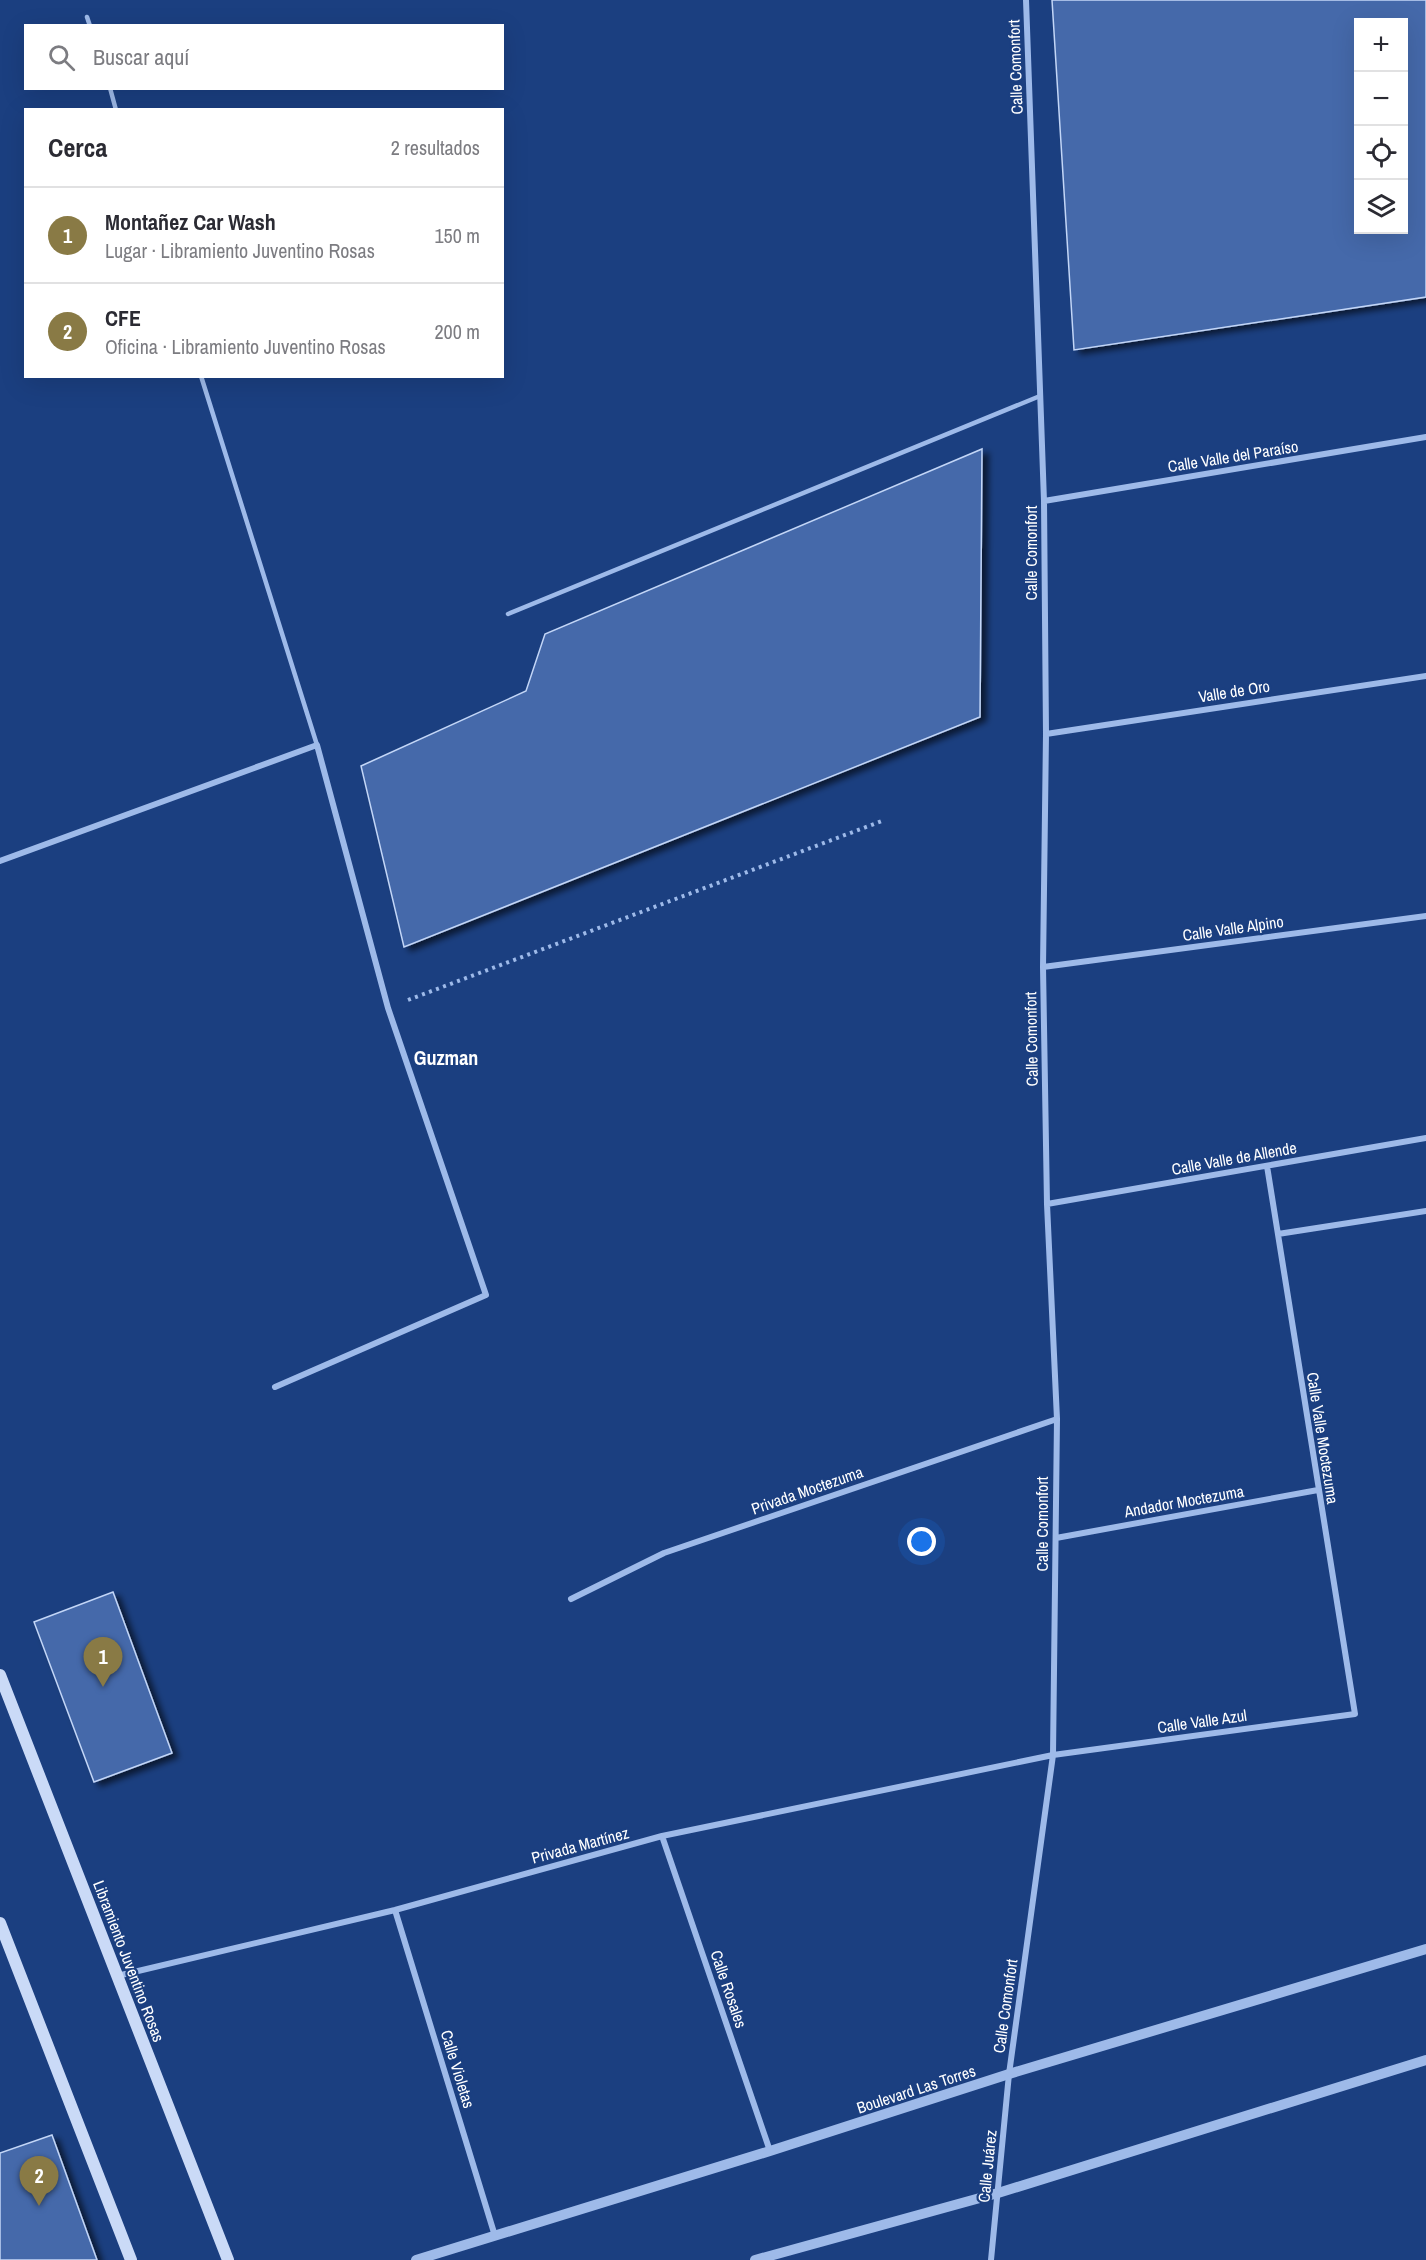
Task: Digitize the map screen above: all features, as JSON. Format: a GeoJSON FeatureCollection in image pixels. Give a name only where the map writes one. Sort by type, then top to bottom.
{"type":"FeatureCollection","features":[{"type":"Feature","properties":{"kind":"main road","name":"Libramiento Juventino Rosas"},"geometry":{"type":"LineString","coordinates":[[0,1675],[228,2260]]}},
{"type":"Feature","properties":{"kind":"main road"},"geometry":{"type":"LineString","coordinates":[[0,1923],[131,2260]]}},
{"type":"Feature","properties":{"kind":"street","name":"Calle Comonfort"},"geometry":{"type":"LineString","coordinates":[[1009,2074],[1053,1755],[1056,1538],[1056,1419],[1047,1204],[1043,967],[1046,734],[1044,501],[1026,0]]}},
{"type":"Feature","properties":{"kind":"street","name":"Calle Valle del Paraíso"},"geometry":{"type":"LineString","coordinates":[[1044,501],[1426,437]]}},
{"type":"Feature","properties":{"kind":"street","name":"Valle de Oro"},"geometry":{"type":"LineString","coordinates":[[1046,734],[1426,676]]}},
{"type":"Feature","properties":{"kind":"street"},"geometry":{"type":"LineString","coordinates":[[0,861],[317,745],[388,1008],[486,1295],[275,1388]]}},
{"type":"Feature","properties":{"kind":"street","name":"Calle Valle Alpino"},"geometry":{"type":"LineString","coordinates":[[1043,967],[1426,916]]}},
{"type":"Feature","properties":{"kind":"street","name":"Calle Valle de Allende"},"geometry":{"type":"LineString","coordinates":[[1047,1204],[1426,1138]]}},
{"type":"Feature","properties":{"kind":"street","name":"Calle Valle Moctezuma"},"geometry":{"type":"LineString","coordinates":[[1267,1166],[1355,1714]]}},
{"type":"Feature","properties":{"kind":"street"},"geometry":{"type":"LineString","coordinates":[[1278,1234],[1426,1210]]}},
{"type":"Feature","properties":{"kind":"street","name":"Privada Moctezuma"},"geometry":{"type":"LineString","coordinates":[[571,1599],[664,1553],[1056,1419]]}},
{"type":"Feature","properties":{"kind":"street","name":"Andador Moctezuma"},"geometry":{"type":"LineString","coordinates":[[1056,1538],[1318,1490]]}},
{"type":"Feature","properties":{"kind":"street","name":"Calle Valle Azul"},"geometry":{"type":"LineString","coordinates":[[1053,1755],[1355,1714]]}},
{"type":"Feature","properties":{"kind":"street","name":"Privada Martínez"},"geometry":{"type":"LineString","coordinates":[[117,1976],[395,1910],[662,1836],[1053,1755]]}},
{"type":"Feature","properties":{"kind":"street","name":"Calle Rosales"},"geometry":{"type":"LineString","coordinates":[[662,1836],[770,2151]]}},
{"type":"Feature","properties":{"kind":"street","name":"Calle Violetas"},"geometry":{"type":"LineString","coordinates":[[395,1910],[495,2236]]}},
{"type":"Feature","properties":{"kind":"street","name":"Boulevard Las Torres"},"geometry":{"type":"LineString","coordinates":[[416,2260],[770,2151],[1009,2074],[1426,1949]]}},
{"type":"Feature","properties":{"kind":"street"},"geometry":{"type":"LineString","coordinates":[[755,2260],[998,2193],[1426,2060]]}},
{"type":"Feature","properties":{"kind":"street","name":"Calle Juárez"},"geometry":{"type":"LineString","coordinates":[[991,2260],[1009,2074]]}},
{"type":"Feature","properties":{"kind":"lane"},"geometry":{"type":"LineString","coordinates":[[87,17],[89,24]]}},
{"type":"Feature","properties":{"kind":"lane"},"geometry":{"type":"LineString","coordinates":[[111,90],[115,108]]}},
{"type":"Feature","properties":{"kind":"lane"},"geometry":{"type":"LineString","coordinates":[[202,378],[317,745]]}},
{"type":"Feature","properties":{"kind":"lane"},"geometry":{"type":"LineString","coordinates":[[508,614],[1040,396]]}},
{"type":"Feature","properties":{"kind":"path"},"geometry":{"type":"LineString","coordinates":[[388,1008],[882,820]]}},
{"type":"Feature","properties":{"kind":"building"},"geometry":{"type":"Polygon","coordinates":[[[1052,0],[1426,0],[1426,297],[1074,350],[1052,0]]]}},
{"type":"Feature","properties":{"kind":"building"},"geometry":{"type":"Polygon","coordinates":[[[982,449],[980,717],[404,947],[361,766],[526,691],[545,634],[982,449]]]}},
{"type":"Feature","properties":{"kind":"building"},"geometry":{"type":"Polygon","coordinates":[[[113,1592],[172,1753],[94,1782],[34,1622],[113,1592]]]}},
{"type":"Feature","properties":{"kind":"building"},"geometry":{"type":"Polygon","coordinates":[[[52,2135],[97,2260],[0,2260],[0,2153],[52,2135]]]}},
{"type":"Feature","properties":{"kind":"place","name":"Montañez Car Wash"},"geometry":{"type":"Point","coordinates":[103,1687]}},
{"type":"Feature","properties":{"kind":"place","name":"CFE"},"geometry":{"type":"Point","coordinates":[39,2206]}},
{"type":"Feature","properties":{"kind":"district","name":"Guzman"},"geometry":{"type":"Point","coordinates":[446,1057]}}]}
